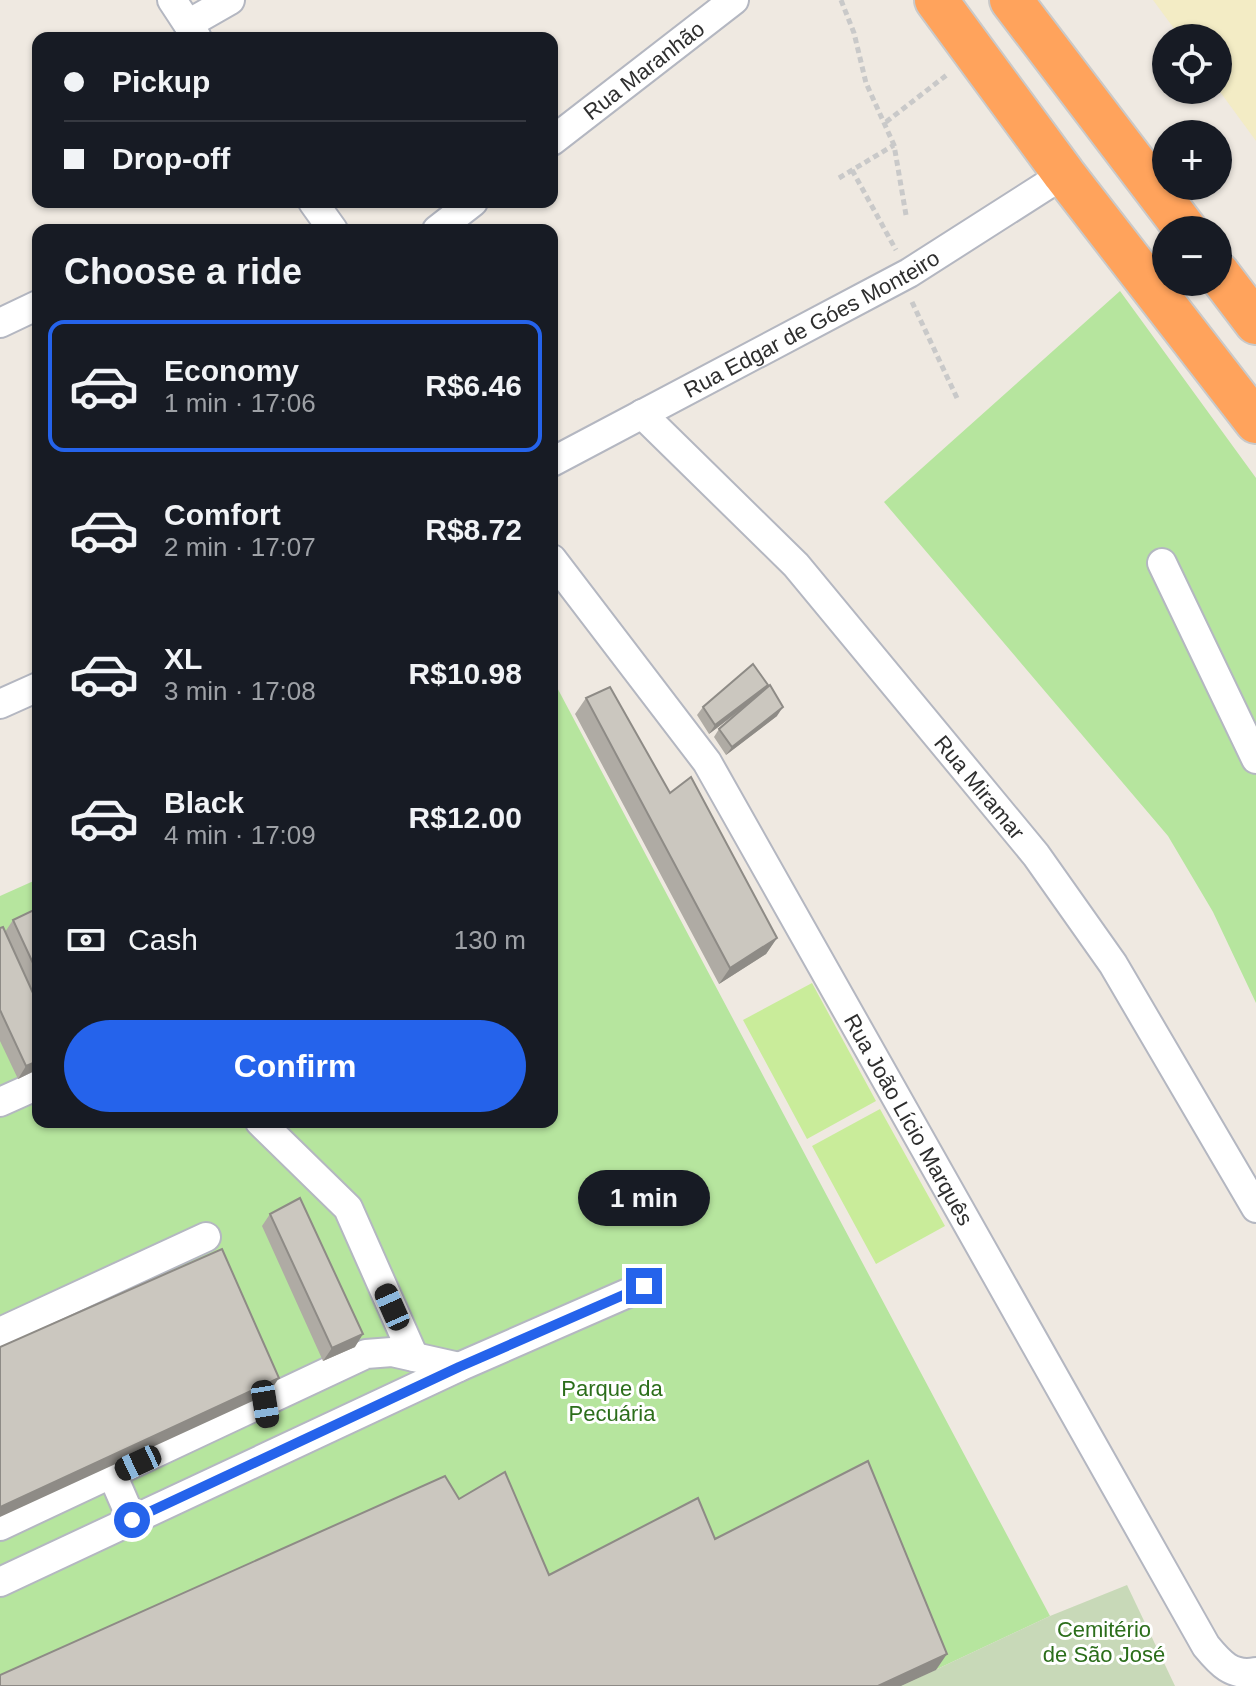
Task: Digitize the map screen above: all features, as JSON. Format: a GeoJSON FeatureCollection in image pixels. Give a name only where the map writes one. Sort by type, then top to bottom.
{"type":"FeatureCollection","features":[{"type":"Feature","properties":{"kind":"highway"},"geometry":{"type":"LineString","coordinates":[[936,0],[1064,174],[1256,422]]}},
{"type":"Feature","properties":{"kind":"highway"},"geometry":{"type":"LineString","coordinates":[[1011,0],[1175,216]]}},
{"type":"Feature","properties":{"kind":"highway"},"geometry":{"type":"LineString","coordinates":[[1232,291],[1256,323]]}},
{"type":"Feature","properties":{"kind":"street"},"geometry":{"type":"LineString","coordinates":[[172,0],[192,31],[230,0]]}},
{"type":"Feature","properties":{"kind":"street","name":"Rua Maranhão"},"geometry":{"type":"LineString","coordinates":[[558,136],[734,0]]}},
{"type":"Feature","properties":{"kind":"street","name":"Rua Edgar de Góes Monteiro"},"geometry":{"type":"LineString","coordinates":[[558,459],[905,275],[1064,174]]}},
{"type":"Feature","properties":{"kind":"street"},"geometry":{"type":"LineString","coordinates":[[445,224],[465,208]]}},
{"type":"Feature","properties":{"kind":"street"},"geometry":{"type":"LineString","coordinates":[[0,323],[32,308]]}},
{"type":"Feature","properties":{"kind":"street","name":"Rua Miramar"},"geometry":{"type":"LineString","coordinates":[[642,414],[796,565],[1036,855],[1113,964],[1256,1208]]}},
{"type":"Feature","properties":{"kind":"street"},"geometry":{"type":"LineString","coordinates":[[1162,563],[1256,759]]}},
{"type":"Feature","properties":{"kind":"street","name":"Rua João Lício Marquês"},"geometry":{"type":"LineString","coordinates":[[558,567],[707,762],[1206,1646],[1223,1665],[1235,1672],[1256,1672]]}},
{"type":"Feature","properties":{"kind":"street"},"geometry":{"type":"LineString","coordinates":[[0,704],[32,690]]}},
{"type":"Feature","properties":{"kind":"street"},"geometry":{"type":"LineString","coordinates":[[0,1102],[32,1088]]}},
{"type":"Feature","properties":{"kind":"street"},"geometry":{"type":"LineString","coordinates":[[266,1128],[348,1208],[414,1357]]}},
{"type":"Feature","properties":{"kind":"street"},"geometry":{"type":"LineString","coordinates":[[0,1332],[206,1237]]}},
{"type":"Feature","properties":{"kind":"street"},"geometry":{"type":"LineString","coordinates":[[0,1582],[459,1367],[644,1286]]}},
{"type":"Feature","properties":{"kind":"street"},"geometry":{"type":"LineString","coordinates":[[0,1526],[366,1354],[378,1351],[459,1367]]}},
{"type":"Feature","properties":{"kind":"street"},"geometry":{"type":"LineString","coordinates":[[265,1404],[274,1455]]}},
{"type":"Feature","properties":{"kind":"street"},"geometry":{"type":"LineString","coordinates":[[112,1474],[132,1520]]}},
{"type":"Feature","properties":{"kind":"path"},"geometry":{"type":"LineString","coordinates":[[841,0],[854,33],[866,83],[894,145],[906,215]]}},
{"type":"Feature","properties":{"kind":"path"},"geometry":{"type":"LineString","coordinates":[[886,122],[974,54]]}},
{"type":"Feature","properties":{"kind":"path"},"geometry":{"type":"LineString","coordinates":[[839,178],[894,145]]}},
{"type":"Feature","properties":{"kind":"path"},"geometry":{"type":"LineString","coordinates":[[852,170],[905,275],[957,398]]}},
{"type":"Feature","properties":{"kind":"green space"},"geometry":{"type":"Polygon","coordinates":[[[1120,291],[1256,478],[1256,1003],[1213,912],[1168,836],[884,502],[1120,291]]]}},
{"type":"Feature","properties":{"kind":"green space","name":"Parque da Pecuária"},"geometry":{"type":"Polygon","coordinates":[[[558,689],[1050,1616],[901,1686],[0,1686],[0,896],[32,882],[32,1128],[558,1128],[558,689]]]}},
{"type":"Feature","properties":{"kind":"green space"},"geometry":{"type":"Polygon","coordinates":[[[812,983],[876,1101],[807,1139],[743,1020],[812,983]]]}},
{"type":"Feature","properties":{"kind":"green space"},"geometry":{"type":"Polygon","coordinates":[[[880,1109],[945,1226],[876,1264],[812,1146],[880,1109]]]}},
{"type":"Feature","properties":{"kind":"green space","name":"Cemitério de São José"},"geometry":{"type":"Polygon","coordinates":[[[1127,1585],[1175,1686],[901,1686],[1050,1616],[1127,1585]]]}},
{"type":"Feature","properties":{"kind":"sand"},"geometry":{"type":"Polygon","coordinates":[[[1153,0],[1256,0],[1256,141],[1229,104],[1232,104],[1232,24],[1171,24],[1153,0]]]}},
{"type":"Feature","properties":{"kind":"building"},"geometry":{"type":"Polygon","coordinates":[[[753,664],[768,685],[715,725],[703,707],[753,664]]]}},
{"type":"Feature","properties":{"kind":"building"},"geometry":{"type":"Polygon","coordinates":[[[770,685],[783,707],[732,747],[719,729],[770,685]]]}},
{"type":"Feature","properties":{"kind":"building"},"geometry":{"type":"Polygon","coordinates":[[[610,687],[670,793],[691,777],[777,938],[730,968],[586,698],[610,687]]]}},
{"type":"Feature","properties":{"kind":"building"},"geometry":{"type":"Polygon","coordinates":[[[32,911],[32,961],[13,920],[32,911]]]}},
{"type":"Feature","properties":{"kind":"building"},"geometry":{"type":"Polygon","coordinates":[[[3,927],[32,991],[32,1064],[26,1066],[0,1010],[0,928],[3,927]]]}},
{"type":"Feature","properties":{"kind":"building"},"geometry":{"type":"Polygon","coordinates":[[[300,1198],[363,1334],[332,1348],[270,1214],[300,1198]]]}},
{"type":"Feature","properties":{"kind":"building"},"geometry":{"type":"Polygon","coordinates":[[[222,1249],[279,1378],[0,1507],[0,1347],[222,1249]]]}},
{"type":"Feature","properties":{"kind":"building"},"geometry":{"type":"Polygon","coordinates":[[[868,1461],[947,1654],[878,1686],[0,1686],[0,1675],[445,1476],[459,1499],[505,1472],[549,1575],[698,1498],[715,1539],[868,1461]]]}},
{"type":"Feature","properties":{"kind":"route"},"geometry":{"type":"LineString","coordinates":[[132,1520],[459,1367],[644,1286]]}}]}
